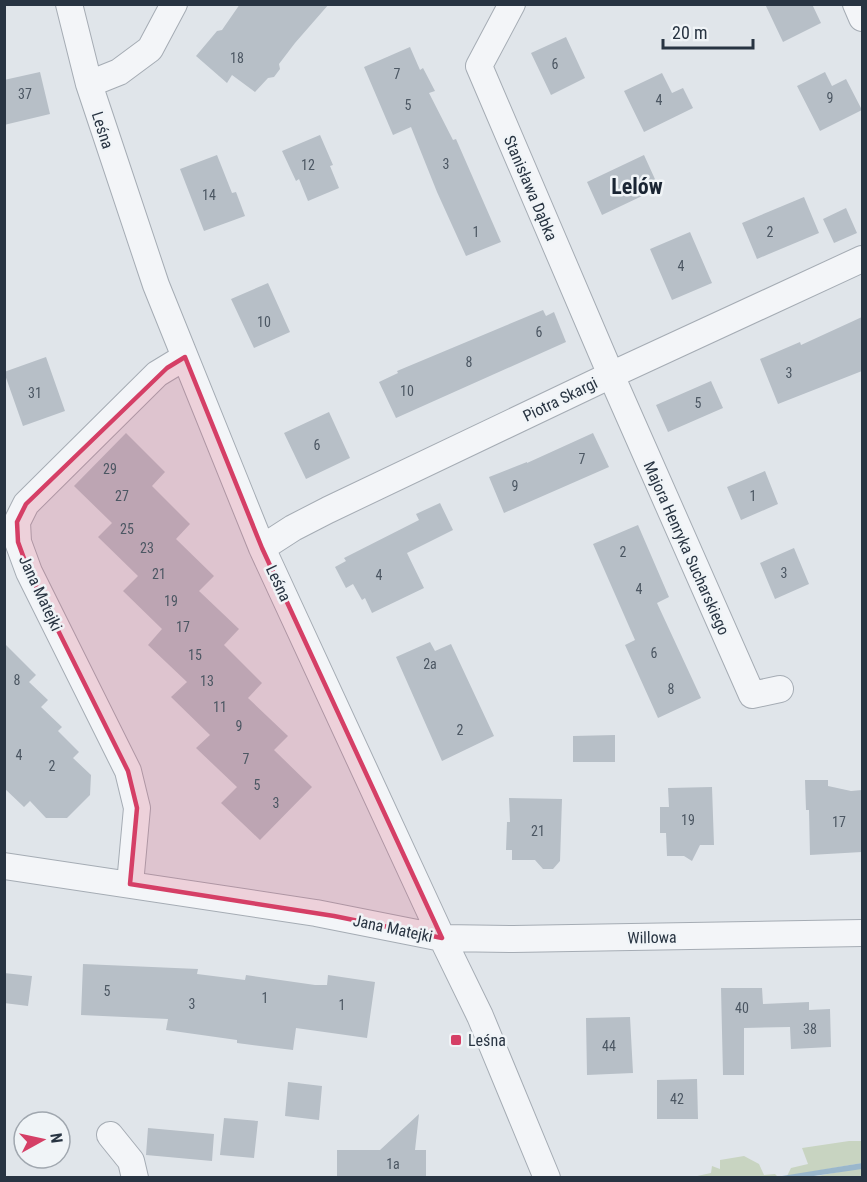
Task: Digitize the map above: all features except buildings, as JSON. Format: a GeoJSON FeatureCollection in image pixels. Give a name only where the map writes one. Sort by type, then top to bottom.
{"type":"FeatureCollection","features":[{"type":"Feature","properties":{"kind":"street","name":"Leśna"},"geometry":{"type":"LineString","coordinates":[[69,4],[89,84],[156,285],[262,548],[480,1016],[547,1178]]}},
{"type":"Feature","properties":{"kind":"street"},"geometry":{"type":"LineString","coordinates":[[89,84],[119,72],[150,49],[174,4]]}},
{"type":"Feature","properties":{"kind":"street","name":"Stanisława Dąbka"},"geometry":{"type":"LineString","coordinates":[[512,4],[479,66],[611,375]]}},
{"type":"Feature","properties":{"kind":"street"},"geometry":{"type":"LineString","coordinates":[[856,4],[862,18]]}},
{"type":"Feature","properties":{"kind":"street","name":"Piotra Skargi"},"geometry":{"type":"LineString","coordinates":[[262,548],[293,528],[328,510],[862,259]]}},
{"type":"Feature","properties":{"kind":"street","name":"Jana Matejki"},"geometry":{"type":"LineString","coordinates":[[130,884],[137,808],[128,771],[29,572],[18,542],[17,522],[26,504],[158,374],[185,357]]}},
{"type":"Feature","properties":{"kind":"street","name":"Majora Henryka Sucharskiego"},"geometry":{"type":"LineString","coordinates":[[611,375],[752,695],[780,688]]}},
{"type":"Feature","properties":{"kind":"street","name":"Jana Matejki"},"geometry":{"type":"LineString","coordinates":[[4,866],[334,916],[442,938]]}},
{"type":"Feature","properties":{"kind":"street","name":"Willowa"},"geometry":{"type":"LineString","coordinates":[[442,938],[548,939],[862,933]]}},
{"type":"Feature","properties":{"kind":"street"},"geometry":{"type":"LineString","coordinates":[[110,1135],[130,1161],[135,1178]]}},
{"type":"Feature","properties":{"kind":"highlighted area"},"geometry":{"type":"Polygon","coordinates":[[[185,357],[262,548],[442,938],[334,916],[130,884],[137,808],[128,771],[29,572],[18,542],[17,522],[26,504],[167,368],[185,357]]]}},
{"type":"Feature","properties":{"kind":"green space"},"geometry":{"type":"Polygon","coordinates":[[[862,1141],[862,1163],[787,1176],[791,1168],[808,1164],[802,1148],[862,1141]]]}},
{"type":"Feature","properties":{"kind":"green space"},"geometry":{"type":"Polygon","coordinates":[[[744,1156],[759,1164],[764,1175],[775,1174],[778,1177],[688,1178],[711,1173],[712,1166],[720,1169],[720,1160],[744,1156]]]}},
{"type":"Feature","properties":{"kind":"green space"},"geometry":{"type":"Polygon","coordinates":[[[862,1169],[862,1177],[807,1178],[862,1169]]]}},
{"type":"Feature","properties":{"kind":"water"},"geometry":{"type":"Polygon","coordinates":[[[862,1163],[862,1169],[807,1177],[776,1177],[862,1163]]]}},
{"type":"Feature","properties":{"kind":"place","name":"Leśna"},"geometry":{"type":"Point","coordinates":[456,1040]}},
{"type":"Feature","properties":{"kind":"district","name":"Lelów"},"geometry":{"type":"Point","coordinates":[637,186]}}]}
